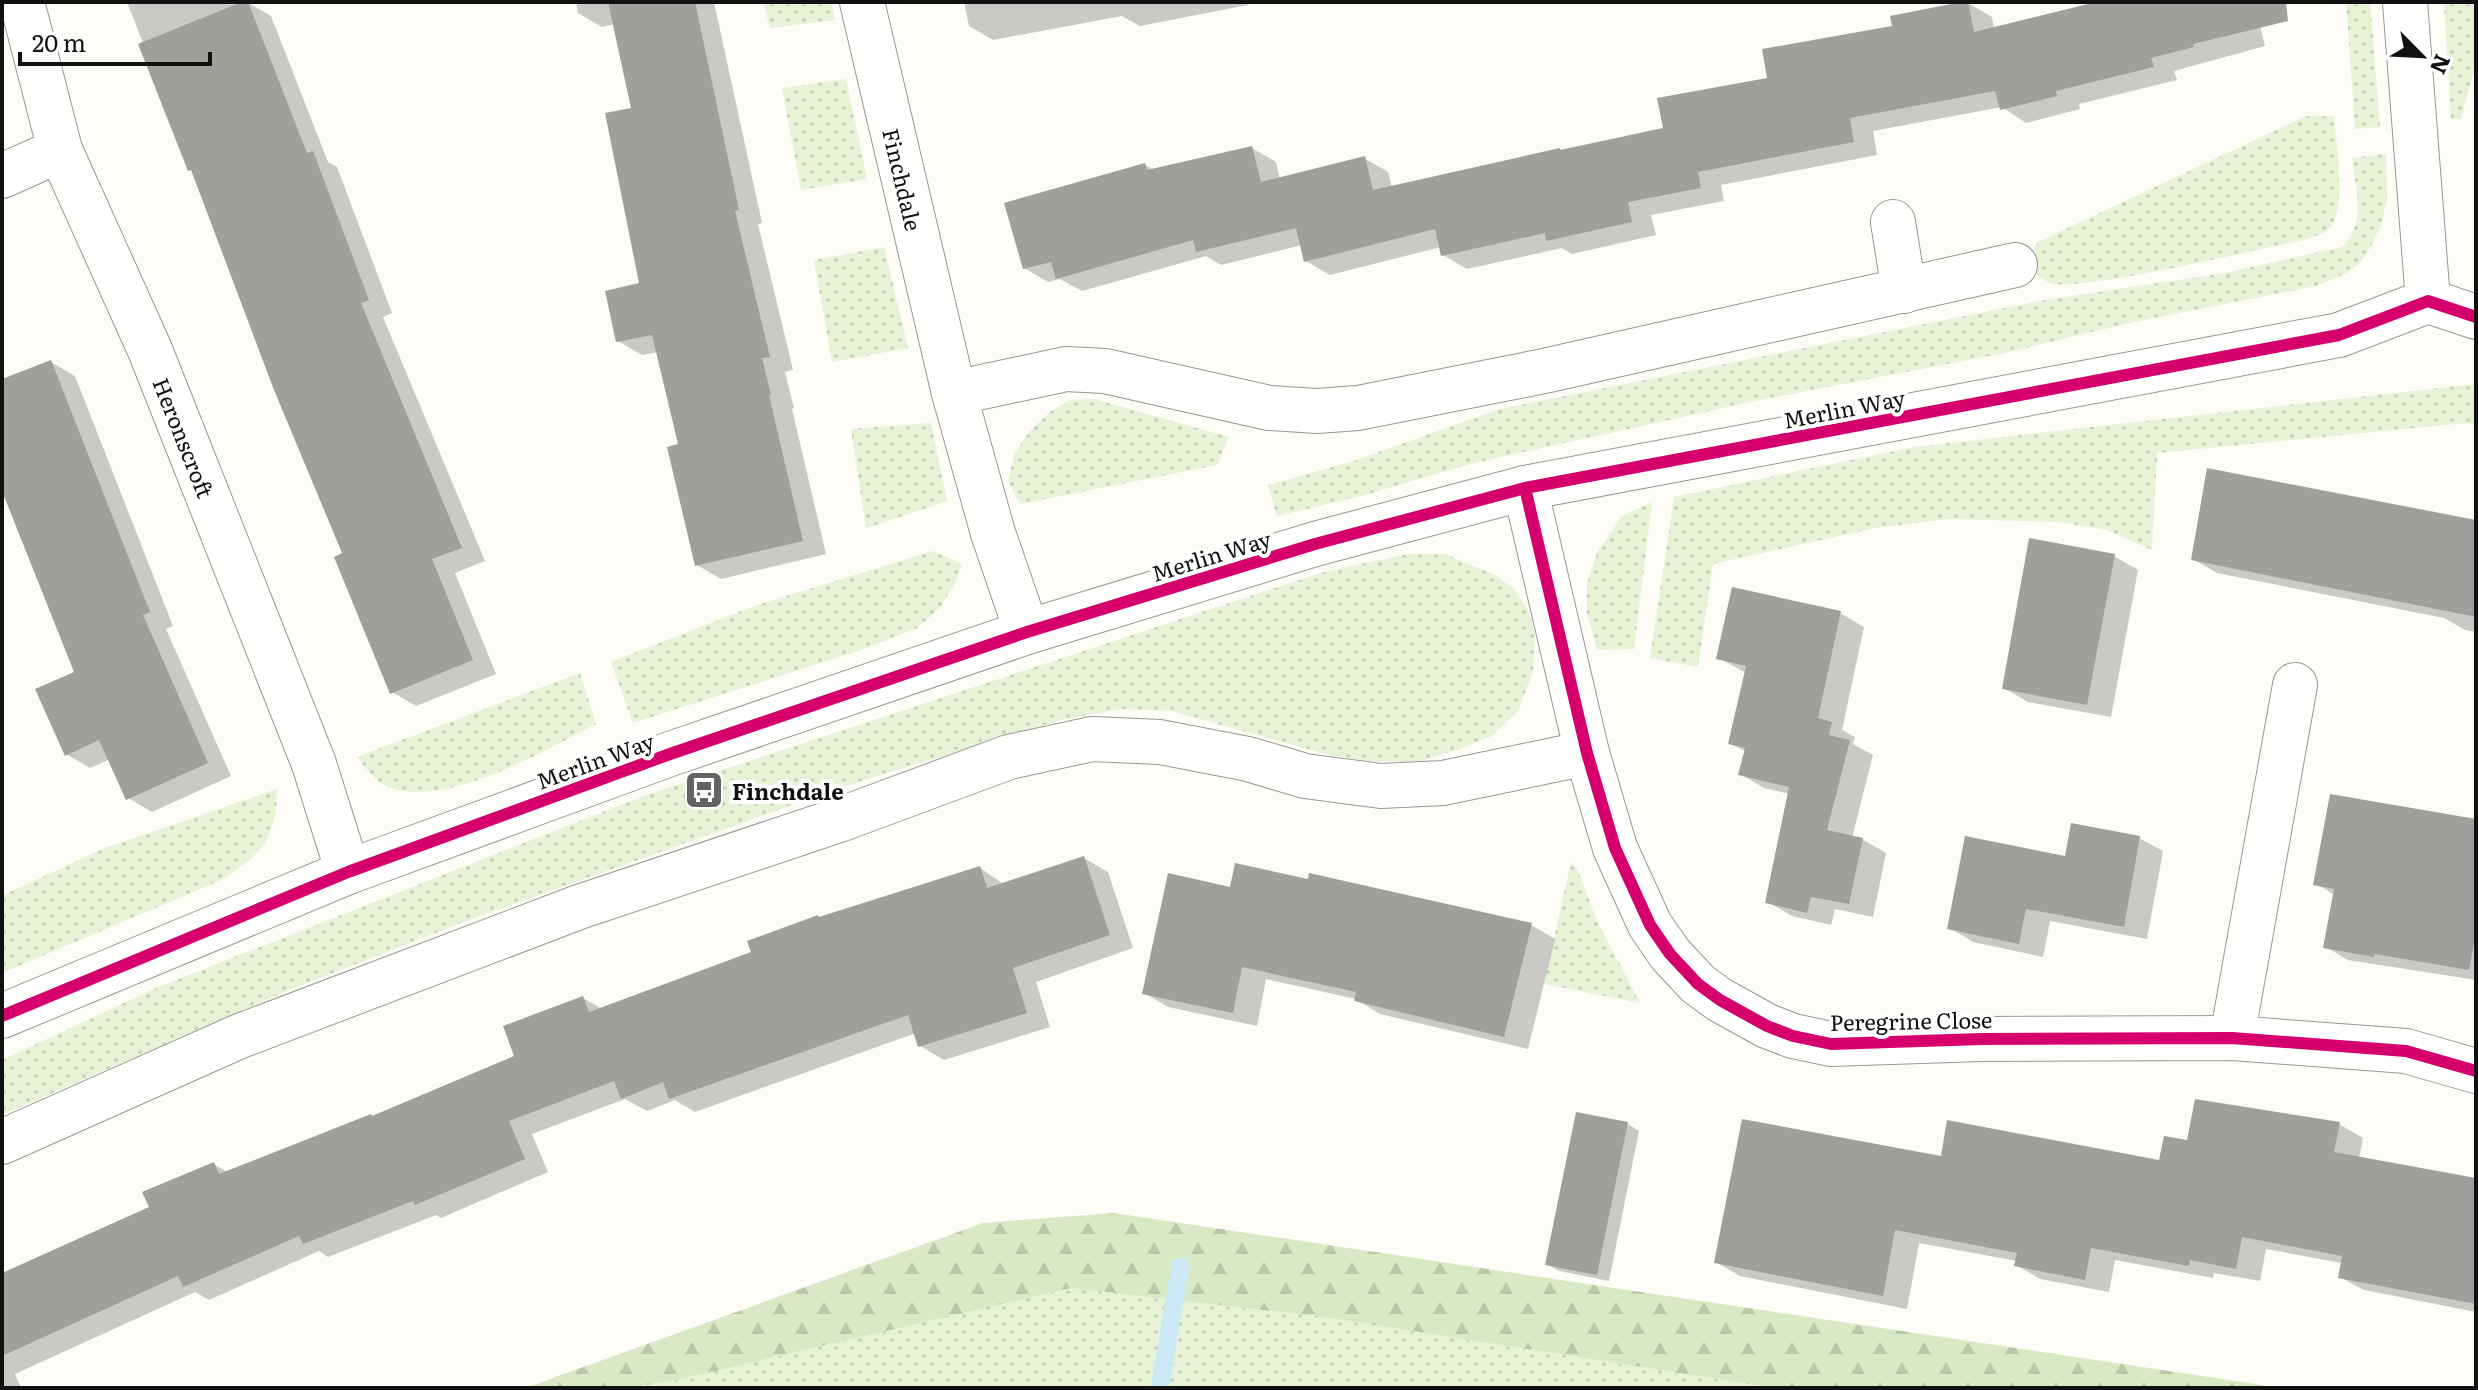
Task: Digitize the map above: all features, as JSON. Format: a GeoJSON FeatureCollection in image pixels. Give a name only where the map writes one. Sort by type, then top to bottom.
{"type":"FeatureCollection","features":[{"type":"Feature","properties":{"kind":"street","name":"Heronscroft"},"geometry":{"type":"LineString","coordinates":[[22,2],[60,150],[150,350],[314,764],[348,872]]}},
{"type":"Feature","properties":{"kind":"street","name":"Finchdale"},"geometry":{"type":"LineString","coordinates":[[862,2],[954,393],[993,533],[1027,632]]}},
{"type":"Feature","properties":{"kind":"street"},"geometry":{"type":"LineString","coordinates":[[2405,2],[2428,301],[2476,317]]}},
{"type":"Feature","properties":{"kind":"street"},"geometry":{"type":"LineString","coordinates":[[2,176],[60,150]]}},
{"type":"Feature","properties":{"kind":"street"},"geometry":{"type":"LineString","coordinates":[[1893,222],[1904,291]]}},
{"type":"Feature","properties":{"kind":"street"},"geometry":{"type":"LineString","coordinates":[[954,393],[1066,369],[1105,371],[1269,408],[1317,411],[1358,408],[1559,368],[2015,265]]}},
{"type":"Feature","properties":{"kind":"street","name":"Merlin Way"},"geometry":{"type":"LineString","coordinates":[[2,1016],[348,872],[670,754],[1027,632],[1315,544],[1525,488],[2339,335],[2428,301]]}},
{"type":"Feature","properties":{"kind":"street","name":"Peregrine Close"},"geometry":{"type":"LineString","coordinates":[[1525,488],[1587,753],[1615,848],[1650,925],[1670,954],[1698,984],[1720,1000],[1767,1026],[1793,1036],[1831,1044],[1981,1039],[2232,1038],[2406,1051],[2476,1071]]}},
{"type":"Feature","properties":{"kind":"street"},"geometry":{"type":"LineString","coordinates":[[2232,1038],[2295,685]]}},
{"type":"Feature","properties":{"kind":"street"},"geometry":{"type":"LineString","coordinates":[[2,1142],[240,1036],[579,907],[839,820],[1009,757],[1092,739],[1160,742],[1248,759],[1305,776],[1381,786],[1443,783],[1587,753]]}},
{"type":"Feature","properties":{"kind":"green space"},"geometry":{"type":"Polygon","coordinates":[[[763,2],[831,2],[835,20],[770,28],[763,2]]]}},
{"type":"Feature","properties":{"kind":"green space"},"geometry":{"type":"Polygon","coordinates":[[[2346,2],[2370,2],[2380,127],[2355,129],[2346,2]]]}},
{"type":"Feature","properties":{"kind":"green space"},"geometry":{"type":"Polygon","coordinates":[[[2444,2],[2476,2],[2476,63],[2461,119],[2451,119],[2444,2]]]}},
{"type":"Feature","properties":{"kind":"green space"},"geometry":{"type":"Polygon","coordinates":[[[846,79],[867,179],[801,190],[782,88],[846,79]]]}},
{"type":"Feature","properties":{"kind":"green space"},"geometry":{"type":"Polygon","coordinates":[[[2306,116],[2334,116],[2338,208],[2334,221],[2325,232],[2304,240],[2095,282],[2050,283],[2027,263],[2038,242],[2306,116]]]}},
{"type":"Feature","properties":{"kind":"green space"},"geometry":{"type":"Polygon","coordinates":[[[2386,154],[2387,200],[2381,225],[2371,246],[2361,262],[2345,274],[2316,286],[2134,322],[2000,354],[1750,402],[1470,464],[1361,496],[1277,516],[1268,485],[1354,461],[1499,409],[2045,300],[2225,273],[2342,247],[2355,227],[2357,217],[2352,158],[2386,154]]]}},
{"type":"Feature","properties":{"kind":"green space"},"geometry":{"type":"Polygon","coordinates":[[[884,247],[908,348],[832,362],[814,260],[884,247]]]}},
{"type":"Feature","properties":{"kind":"green space"},"geometry":{"type":"Polygon","coordinates":[[[2476,384],[2476,425],[2466,423],[2157,453],[2152,550],[2107,530],[2059,522],[1948,519],[1875,528],[1713,564],[1698,667],[1650,658],[1674,497],[1914,447],[2476,384]]]}},
{"type":"Feature","properties":{"kind":"green space"},"geometry":{"type":"Polygon","coordinates":[[[1094,399],[1229,437],[1217,465],[1020,504],[1008,481],[1015,453],[1029,432],[1050,412],[1070,400],[1094,399]]]}},
{"type":"Feature","properties":{"kind":"green space"},"geometry":{"type":"Polygon","coordinates":[[[931,423],[947,501],[866,528],[851,429],[931,423]]]}},
{"type":"Feature","properties":{"kind":"green space"},"geometry":{"type":"Polygon","coordinates":[[[1652,502],[1634,649],[1597,650],[1587,613],[1587,584],[1597,553],[1622,516],[1652,502]]]}},
{"type":"Feature","properties":{"kind":"green space"},"geometry":{"type":"Polygon","coordinates":[[[933,551],[962,564],[940,608],[917,628],[864,649],[633,723],[611,662],[757,605],[933,551]]]}},
{"type":"Feature","properties":{"kind":"green space"},"geometry":{"type":"Polygon","coordinates":[[[1408,554],[1445,554],[1495,575],[1515,590],[1529,612],[1535,635],[1533,671],[1518,711],[1492,736],[1417,762],[1366,761],[1322,753],[1171,711],[1121,709],[1061,720],[861,781],[474,918],[287,991],[2,1115],[2,1060],[156,988],[646,795],[1324,572],[1408,554]]]}},
{"type":"Feature","properties":{"kind":"green space"},"geometry":{"type":"Polygon","coordinates":[[[580,673],[596,724],[491,775],[432,791],[405,791],[379,782],[357,757],[580,673]]]}},
{"type":"Feature","properties":{"kind":"green space"},"geometry":{"type":"Polygon","coordinates":[[[277,789],[274,821],[269,833],[255,854],[233,872],[219,881],[2,973],[2,896],[102,849],[277,789]]]}},
{"type":"Feature","properties":{"kind":"green space"},"geometry":{"type":"Polygon","coordinates":[[[1571,862],[1577,869],[1597,921],[1640,1003],[1544,984],[1571,862]]]}},
{"type":"Feature","properties":{"kind":"green space"},"geometry":{"type":"Polygon","coordinates":[[[1114,1213],[2278,1388],[1774,1388],[1317,1316],[1071,1288],[681,1379],[630,1388],[525,1388],[983,1223],[1114,1213]]]}},
{"type":"Feature","properties":{"kind":"green space"},"geometry":{"type":"Polygon","coordinates":[[[1071,1287],[1317,1316],[1774,1388],[630,1388],[681,1379],[1071,1287]]]}},
{"type":"Feature","properties":{"kind":"building"},"geometry":{"type":"Polygon","coordinates":[[[248,2],[307,153],[313,151],[369,300],[361,303],[462,548],[432,559],[473,660],[390,694],[334,557],[342,553],[274,390],[191,170],[188,171],[138,44],[248,2]]]}},
{"type":"Feature","properties":{"kind":"building"},"geometry":{"type":"Polygon","coordinates":[[[608,2],[695,2],[739,210],[735,211],[770,357],[762,358],[769,395],[803,541],[695,566],[667,447],[678,444],[652,335],[616,342],[605,291],[639,283],[605,113],[631,108],[608,2]]]}},
{"type":"Feature","properties":{"kind":"building"},"geometry":{"type":"Polygon","coordinates":[[[1968,2],[1974,32],[2096,2],[2286,2],[2288,21],[2193,44],[2194,47],[2151,58],[2154,67],[2056,91],[2057,96],[2000,110],[1995,91],[1850,118],[1854,142],[1698,172],[1701,188],[1628,202],[1632,222],[1546,241],[1545,233],[1441,256],[1435,229],[1304,262],[1296,228],[1196,252],[1193,240],[1056,279],[1051,262],[1023,269],[1004,203],[1145,163],[1147,170],[1252,146],[1261,182],[1365,156],[1373,190],[1663,128],[1657,98],[1767,78],[1762,49],[1892,26],[1890,16],[1968,2]]]}},
{"type":"Feature","properties":{"kind":"building"},"geometry":{"type":"Polygon","coordinates":[[[51,360],[150,612],[143,615],[208,763],[126,800],[99,740],[65,756],[35,689],[74,672],[2,491],[2,379],[51,360]]]}},
{"type":"Feature","properties":{"kind":"building"},"geometry":{"type":"Polygon","coordinates":[[[2207,468],[2476,520],[2476,617],[2191,560],[2207,468]]]}},
{"type":"Feature","properties":{"kind":"building"},"geometry":{"type":"Polygon","coordinates":[[[2029,538],[2115,554],[2087,705],[2002,689],[2029,538]]]}},
{"type":"Feature","properties":{"kind":"building"},"geometry":{"type":"Polygon","coordinates":[[[1732,587],[1841,611],[1818,718],[1832,722],[1829,735],[1850,740],[1827,830],[1863,838],[1849,904],[1811,897],[1807,913],[1765,903],[1789,787],[1738,775],[1745,748],[1728,744],[1746,666],[1716,659],[1732,587]]]}},
{"type":"Feature","properties":{"kind":"building"},"geometry":{"type":"Polygon","coordinates":[[[2330,794],[2476,819],[2476,932],[2469,970],[2323,948],[2334,889],[2313,885],[2330,794]]]}},
{"type":"Feature","properties":{"kind":"building"},"geometry":{"type":"Polygon","coordinates":[[[2071,823],[2140,836],[2124,927],[2026,909],[2019,944],[1947,929],[1965,836],[2065,856],[2071,823]]]}},
{"type":"Feature","properties":{"kind":"building"},"geometry":{"type":"Polygon","coordinates":[[[1084,856],[1110,935],[1013,968],[1027,1013],[918,1047],[908,1015],[669,1099],[663,1082],[621,1099],[614,1081],[509,1121],[525,1159],[415,1205],[413,1201],[303,1244],[299,1236],[183,1287],[178,1276],[2,1356],[2,1273],[149,1207],[142,1192],[214,1162],[219,1174],[372,1116],[514,1056],[503,1026],[583,996],[589,1012],[751,952],[747,941],[818,915],[980,866],[987,888],[1084,856]]]}},
{"type":"Feature","properties":{"kind":"building"},"geometry":{"type":"Polygon","coordinates":[[[1235,863],[1308,879],[1309,873],[1532,923],[1504,1037],[1354,1001],[1356,992],[1242,967],[1233,1013],[1142,994],[1168,873],[1230,887],[1235,863]]]}},
{"type":"Feature","properties":{"kind":"building"},"geometry":{"type":"Polygon","coordinates":[[[2195,1099],[2340,1122],[2334,1152],[2476,1178],[2476,1304],[2338,1278],[2342,1256],[2242,1237],[2236,1269],[2190,1260],[2189,1266],[2091,1248],[2085,1280],[2014,1266],[2017,1253],[1895,1230],[1883,1296],[1714,1263],[1742,1119],[1941,1156],[1947,1120],[2159,1160],[2164,1136],[2187,1140],[2195,1099]]]}},
{"type":"Feature","properties":{"kind":"building"},"geometry":{"type":"Polygon","coordinates":[[[1576,1112],[1628,1122],[1597,1275],[1545,1265],[1576,1112]]]}},
{"type":"Feature","properties":{"kind":"waterway"},"geometry":{"type":"LineString","coordinates":[[1160,1388],[1180,1267]]}},
{"type":"Feature","properties":{"kind":"cycle path"},"geometry":{"type":"LineString","coordinates":[[2,1016],[348,872],[670,754],[1027,632],[1315,544],[1525,488],[2339,335],[2428,301],[2476,317]]}},
{"type":"Feature","properties":{"kind":"cycle path"},"geometry":{"type":"LineString","coordinates":[[1525,488],[1587,753],[1615,848],[1650,925],[1670,954],[1698,984],[1720,1000],[1767,1026],[1793,1036],[1831,1044],[1981,1039],[2232,1038],[2406,1051],[2476,1071]]}},
{"type":"Feature","properties":{"kind":"place","name":"Finchdale"},"geometry":{"type":"Point","coordinates":[704,790]}}]}
